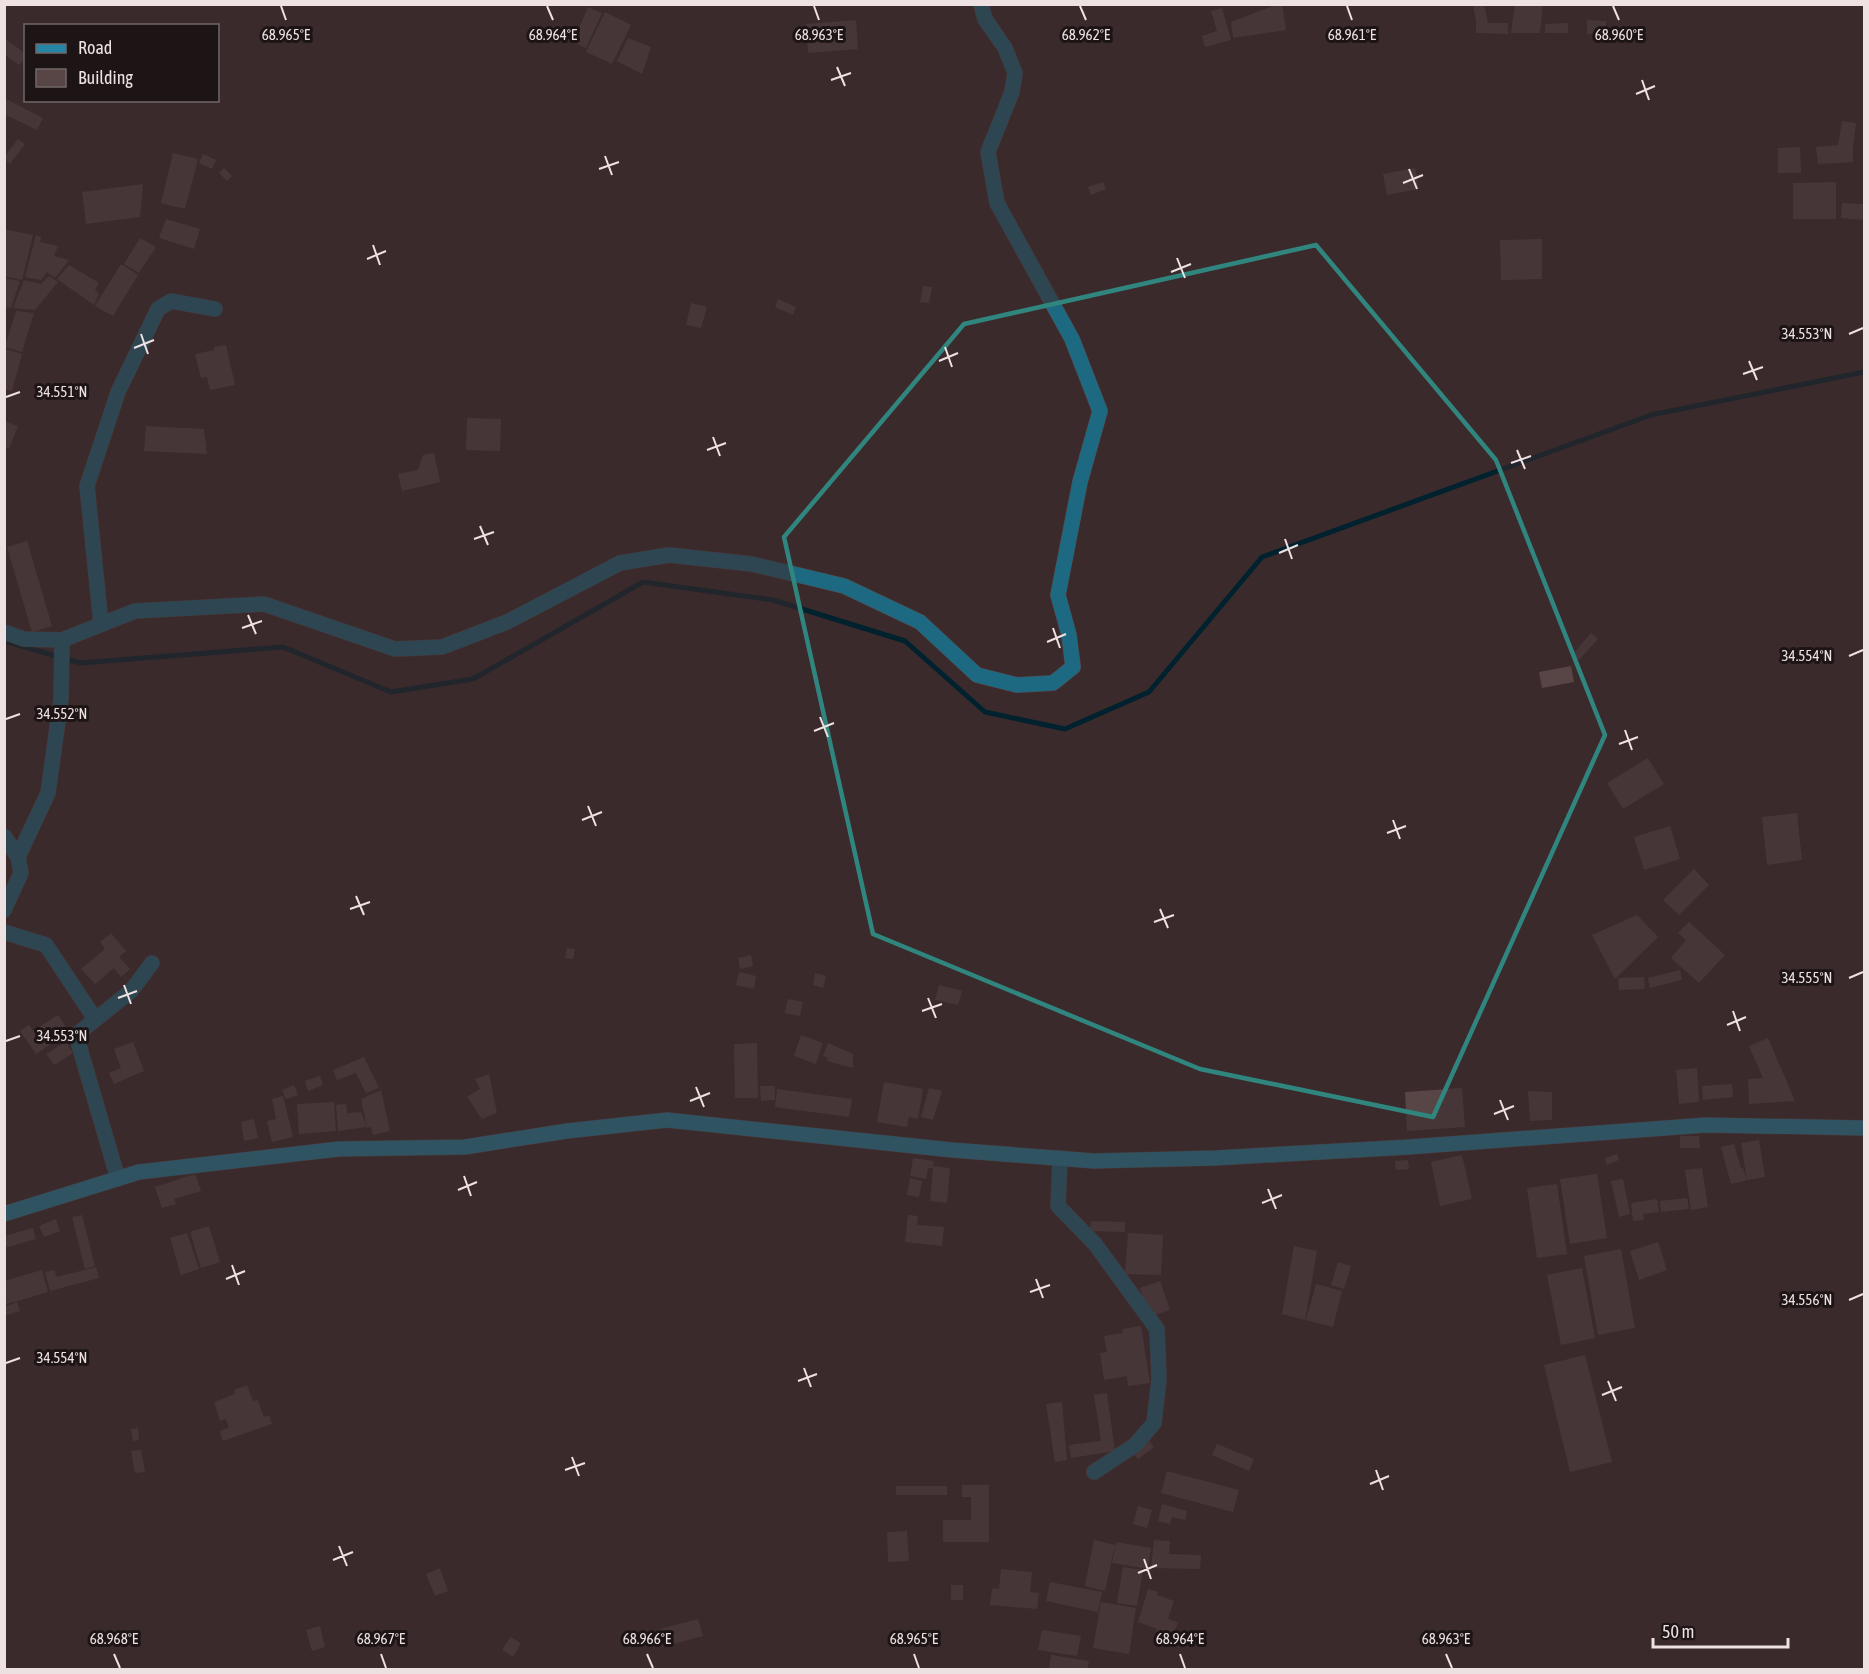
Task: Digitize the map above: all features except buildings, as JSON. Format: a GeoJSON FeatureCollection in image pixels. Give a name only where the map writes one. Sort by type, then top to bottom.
{"type":"FeatureCollection","features":[{"type":"Feature","properties":{"kind":"street"},"geometry":{"type":"LineString","coordinates":[[4,632],[24,639],[62,646],[101,624],[135,611],[264,604],[395,649],[442,647],[507,622],[620,563],[669,555],[752,564],[844,586],[920,622],[977,675],[1017,685],[1053,683],[1073,667],[1069,635],[1058,595],[1080,482],[1100,411],[1072,339],[997,203],[988,152],[1012,92],[1015,73],[1005,48],[985,19],[981,4]]}},
{"type":"Feature","properties":{"kind":"street"},"geometry":{"type":"LineString","coordinates":[[101,624],[87,486],[118,392],[158,309],[171,301],[215,309]]}},
{"type":"Feature","properties":{"kind":"street"},"geometry":{"type":"LineString","coordinates":[[18,857],[48,793],[61,699],[62,646]]}},
{"type":"Feature","properties":{"kind":"street"},"geometry":{"type":"LineString","coordinates":[[4,836],[18,857],[21,873],[4,910]]}},
{"type":"Feature","properties":{"kind":"street"},"geometry":{"type":"LineString","coordinates":[[4,932],[46,945],[95,1019]]}},
{"type":"Feature","properties":{"kind":"street"},"geometry":{"type":"LineString","coordinates":[[118,1179],[76,1035],[131,991],[152,963]]}},
{"type":"Feature","properties":{"kind":"street"},"geometry":{"type":"LineString","coordinates":[[4,1214],[139,1172],[339,1149],[465,1147],[567,1131],[667,1120],[952,1150],[1094,1161],[1215,1158],[1409,1147],[1706,1125],[1864,1128]]}},
{"type":"Feature","properties":{"kind":"street"},"geometry":{"type":"LineString","coordinates":[[1060,1158],[1058,1206],[1095,1244],[1157,1329],[1159,1379],[1154,1423],[1135,1444],[1094,1472]]}},
{"type":"Feature","properties":{"kind":"highlighted area"},"geometry":{"type":"Polygon","coordinates":[[[1316,245],[1496,460],[1605,735],[1433,1117],[1200,1069],[873,934],[784,537],[964,324],[1316,245]]]}},
{"type":"Feature","properties":{"kind":"waterway"},"geometry":{"type":"LineString","coordinates":[[4,641],[80,663],[283,647],[391,692],[473,679],[643,582],[773,600],[905,641],[985,712],[1065,729],[1149,692],[1262,557],[1651,415],[1864,372]]}}]}
